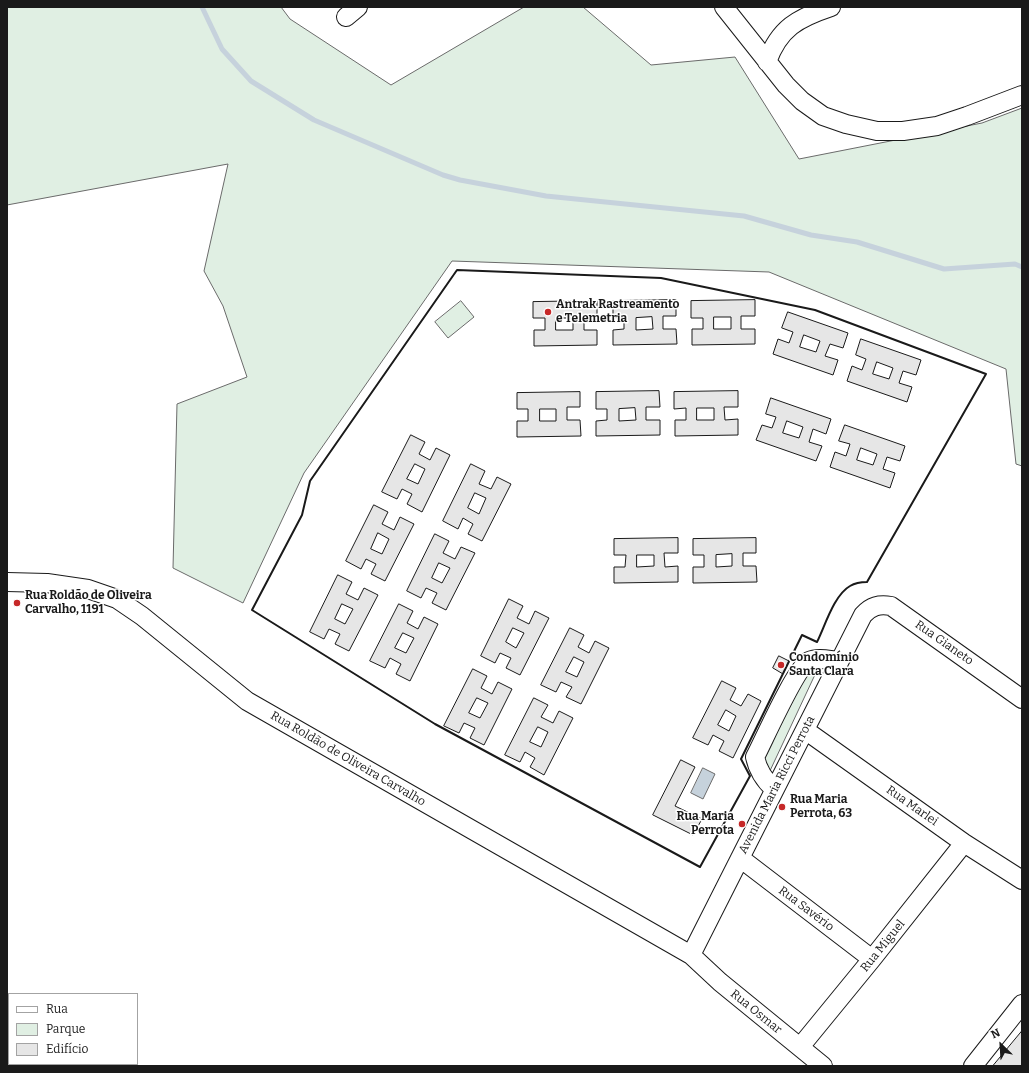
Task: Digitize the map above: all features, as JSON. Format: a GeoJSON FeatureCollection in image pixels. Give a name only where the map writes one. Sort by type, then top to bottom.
{"type":"FeatureCollection","features":[{"type":"Feature","properties":{"kind":"street"},"geometry":{"type":"LineString","coordinates":[[724,7],[786,85],[802,101],[823,116],[846,124],[877,131],[903,131],[937,126],[1022,95]]}},
{"type":"Feature","properties":{"kind":"street"},"geometry":{"type":"LineString","coordinates":[[767,62],[771,50],[778,38],[787,28],[831,7]]}},
{"type":"Feature","properties":{"kind":"street","name":"Rua Roldão de Oliveira Carvalho"},"geometry":{"type":"LineString","coordinates":[[7,582],[46,583],[88,589],[118,599],[142,616],[247,701],[690,955]]}},
{"type":"Feature","properties":{"kind":"street","name":"Rua Gianeto"},"geometry":{"type":"LineString","coordinates":[[863,615],[867,610],[874,606],[891,606],[1022,699]]}},
{"type":"Feature","properties":{"kind":"street","name":"Avenida Maria Ricci Perrota"},"geometry":{"type":"LineString","coordinates":[[690,955],[863,615]]}},
{"type":"Feature","properties":{"kind":"street"},"geometry":{"type":"LineString","coordinates":[[774,789],[761,774],[755,757],[798,671],[809,661],[818,659],[839,662]]}},
{"type":"Feature","properties":{"kind":"street","name":"Rua Marlei"},"geometry":{"type":"LineString","coordinates":[[804,730],[964,843],[1022,880]]}},
{"type":"Feature","properties":{"kind":"street","name":"Rua Miguel"},"geometry":{"type":"LineString","coordinates":[[800,1047],[964,843]]}},
{"type":"Feature","properties":{"kind":"street","name":"Rua Savério"},"geometry":{"type":"LineString","coordinates":[[740,858],[872,959]]}},
{"type":"Feature","properties":{"kind":"street","name":"Rua Osmar"},"geometry":{"type":"LineString","coordinates":[[690,955],[720,982],[824,1066]]}},
{"type":"Feature","properties":{"kind":"street"},"geometry":{"type":"LineString","coordinates":[[973,1066],[1022,1004]]}},
{"type":"Feature","properties":{"kind":"green space"},"geometry":{"type":"Polygon","coordinates":[[[7,7],[281,7],[290,19],[391,85],[524,7],[583,7],[651,65],[735,57],[799,159],[982,123],[1022,108],[1022,466],[1016,464],[1006,369],[769,272],[452,261],[304,473],[243,603],[173,568],[177,404],[247,377],[223,306],[204,271],[228,164],[7,205],[7,7]]]}},
{"type":"Feature","properties":{"kind":"green space"},"geometry":{"type":"Polygon","coordinates":[[[461,301],[474,317],[448,338],[435,322],[461,301]]]}},
{"type":"Feature","properties":{"kind":"green space"},"geometry":{"type":"Polygon","coordinates":[[[820,664],[768,775],[763,757],[803,671],[820,664]]]}},
{"type":"Feature","properties":{"kind":"shaded area"},"geometry":{"type":"Polygon","coordinates":[[[703,768],[715,774],[703,799],[691,793],[703,768]]]}},
{"type":"Feature","properties":{"kind":"building"},"geometry":{"type":"Polygon","coordinates":[[[676,300],[676,316],[663,316],[663,329],[676,329],[677,344],[613,345],[613,330],[624,329],[624,318],[613,318],[613,301],[676,300]],[[652,317],[636,318],[636,330],[653,329],[652,317]]]}},
{"type":"Feature","properties":{"kind":"building"},"geometry":{"type":"Polygon","coordinates":[[[755,300],[755,316],[741,316],[741,329],[755,329],[755,344],[692,345],[692,329],[703,329],[703,318],[691,318],[691,301],[755,300]],[[714,317],[714,329],[731,329],[731,317],[714,317]]]}},
{"type":"Feature","properties":{"kind":"building"},"geometry":{"type":"Polygon","coordinates":[[[597,301],[597,316],[584,317],[584,330],[597,330],[597,345],[534,346],[534,330],[545,330],[545,318],[533,318],[533,302],[597,301]],[[556,318],[556,330],[573,330],[573,318],[556,318]]]}},
{"type":"Feature","properties":{"kind":"building"},"geometry":{"type":"Polygon","coordinates":[[[788,312],[848,333],[843,348],[830,344],[825,356],[838,360],[833,375],[773,354],[778,339],[789,343],[793,332],[782,328],[788,312]],[[804,335],[800,347],[816,352],[820,341],[804,335]]]}},
{"type":"Feature","properties":{"kind":"building"},"geometry":{"type":"Polygon","coordinates":[[[861,339],[921,360],[916,375],[903,371],[899,383],[912,387],[907,402],[847,381],[852,366],[862,370],[866,359],[856,355],[861,339]],[[877,362],[873,374],[889,379],[893,368],[877,362]]]}},
{"type":"Feature","properties":{"kind":"building"},"geometry":{"type":"Polygon","coordinates":[[[659,391],[660,407],[646,407],[646,420],[660,420],[660,435],[596,436],[596,421],[607,420],[607,409],[596,409],[596,392],[659,391]],[[635,408],[619,409],[619,421],[636,420],[635,408]]]}},
{"type":"Feature","properties":{"kind":"building"},"geometry":{"type":"Polygon","coordinates":[[[738,391],[738,407],[724,407],[725,420],[738,419],[738,435],[675,436],[675,420],[686,420],[686,408],[674,409],[674,392],[738,391]],[[697,408],[697,420],[714,420],[714,408],[697,408]]]}},
{"type":"Feature","properties":{"kind":"building"},"geometry":{"type":"Polygon","coordinates":[[[580,392],[580,407],[567,407],[567,420],[580,420],[581,436],[517,437],[517,421],[528,421],[528,409],[517,409],[517,393],[580,392]],[[540,409],[540,421],[556,421],[556,409],[540,409]]]}},
{"type":"Feature","properties":{"kind":"building"},"geometry":{"type":"Polygon","coordinates":[[[771,398],[831,419],[826,434],[813,429],[809,442],[822,446],[816,461],[756,440],[762,425],[772,428],[776,417],[766,414],[771,398]],[[787,421],[783,433],[799,438],[803,427],[787,421]]]}},
{"type":"Feature","properties":{"kind":"building"},"geometry":{"type":"Polygon","coordinates":[[[845,425],[905,446],[900,461],[887,457],[883,469],[895,473],[890,488],[830,467],[835,452],[846,456],[850,444],[839,441],[845,425]],[[861,448],[857,460],[873,465],[877,454],[861,448]]]}},
{"type":"Feature","properties":{"kind":"building"},"geometry":{"type":"Polygon","coordinates":[[[411,435],[425,442],[419,454],[430,460],[436,448],[450,455],[422,512],[407,504],[412,494],[402,489],[397,499],[382,492],[411,435]],[[415,464],[407,479],[418,484],[425,469],[415,464]]]}},
{"type":"Feature","properties":{"kind":"building"},"geometry":{"type":"Polygon","coordinates":[[[471,464],[485,471],[479,484],[491,489],[497,477],[511,484],[482,541],[468,534],[473,524],[463,518],[458,529],[443,521],[471,464]],[[475,493],[468,508],[479,514],[486,498],[475,493]]]}},
{"type":"Feature","properties":{"kind":"building"},"geometry":{"type":"Polygon","coordinates":[[[374,505],[388,512],[382,524],[394,530],[400,517],[414,524],[385,581],[371,574],[376,564],[366,559],[361,569],[346,561],[374,505]],[[378,533],[371,549],[382,554],[389,539],[378,533]]]}},
{"type":"Feature","properties":{"kind":"building"},"geometry":{"type":"Polygon","coordinates":[[[435,534],[449,541],[443,553],[455,559],[461,547],[475,553],[446,610],[432,603],[437,593],[426,588],[421,598],[407,591],[435,534]],[[439,563],[432,578],[442,583],[450,568],[439,563]]]}},
{"type":"Feature","properties":{"kind":"building"},"geometry":{"type":"Polygon","coordinates":[[[678,538],[678,553],[664,553],[665,567],[678,566],[678,582],[614,583],[614,567],[625,567],[626,555],[614,555],[614,539],[678,538]],[[637,555],[637,567],[654,566],[654,555],[637,555]]]}},
{"type":"Feature","properties":{"kind":"building"},"geometry":{"type":"Polygon","coordinates":[[[756,538],[756,553],[743,553],[743,566],[756,566],[757,582],[693,583],[693,567],[704,567],[704,555],[693,555],[693,539],[756,538]],[[732,554],[716,555],[716,567],[732,566],[732,554]]]}},
{"type":"Feature","properties":{"kind":"building"},"geometry":{"type":"Polygon","coordinates":[[[338,575],[352,582],[346,594],[358,600],[364,588],[378,595],[349,651],[335,644],[340,634],[329,629],[324,639],[310,632],[338,575]],[[342,604],[335,619],[345,624],[353,609],[342,604]]]}},
{"type":"Feature","properties":{"kind":"building"},"geometry":{"type":"Polygon","coordinates":[[[509,599],[523,606],[517,618],[529,624],[535,611],[549,618],[520,675],[506,668],[511,658],[500,653],[495,663],[481,656],[509,599]],[[513,628],[506,642],[516,648],[524,633],[513,628]]]}},
{"type":"Feature","properties":{"kind":"building"},"geometry":{"type":"Polygon","coordinates":[[[399,604],[413,611],[407,623],[418,629],[424,617],[438,624],[410,681],[396,674],[401,664],[390,658],[385,668],[370,661],[399,604]],[[403,633],[395,648],[406,653],[414,638],[403,633]]]}},
{"type":"Feature","properties":{"kind":"building"},"geometry":{"type":"Polygon","coordinates":[[[570,628],[584,635],[578,647],[589,653],[595,641],[609,648],[581,704],[566,697],[572,687],[561,682],[556,692],[541,685],[570,628]],[[574,657],[566,672],[577,677],[584,662],[574,657]]]}},
{"type":"Feature","properties":{"kind":"building","name":"Condomínio Santa Clara"},"geometry":{"type":"Polygon","coordinates":[[[779,656],[789,661],[783,674],[773,668],[779,656]]]}},
{"type":"Feature","properties":{"kind":"building"},"geometry":{"type":"Polygon","coordinates":[[[473,669],[487,676],[481,688],[492,694],[498,682],[512,689],[484,745],[470,738],[475,728],[464,723],[459,733],[444,726],[473,669]],[[477,698],[469,713],[480,718],[488,703],[477,698]]]}},
{"type":"Feature","properties":{"kind":"building"},"geometry":{"type":"Polygon","coordinates":[[[722,681],[736,688],[730,700],[741,706],[748,694],[761,701],[733,758],[719,751],[724,741],[713,735],[708,745],[693,738],[722,681]],[[726,710],[718,725],[729,731],[736,716],[726,710]]]}},
{"type":"Feature","properties":{"kind":"building"},"geometry":{"type":"Polygon","coordinates":[[[534,698],[548,705],[541,717],[553,723],[559,711],[573,718],[544,775],[530,767],[535,758],[525,752],[520,762],[505,755],[534,698]],[[538,727],[530,742],[541,747],[548,732],[538,727]]]}},
{"type":"Feature","properties":{"kind":"building"},"geometry":{"type":"Polygon","coordinates":[[[681,760],[695,767],[675,806],[702,819],[693,835],[653,815],[681,760]]]}},
{"type":"Feature","properties":{"kind":"building"},"geometry":{"type":"Polygon","coordinates":[[[1022,1031],[1022,1066],[993,1066],[1022,1031]]]}},
{"type":"Feature","properties":{"kind":"waterway"},"geometry":{"type":"LineString","coordinates":[[202,7],[222,49],[251,81],[314,120],[443,175],[460,180],[546,196],[744,216],[811,235],[857,242],[944,269],[1015,264],[1022,267]]}},
{"type":"Feature","properties":{"kind":"wall"},"geometry":{"type":"LineString","coordinates":[[457,270],[661,278],[815,310],[986,374],[867,582],[852,585],[844,590],[830,611],[817,642],[802,635],[741,759],[750,776],[700,867],[435,724],[252,610],[302,515],[310,481],[457,270]]}},
{"type":"Feature","properties":{"kind":"place","name":"Antrak Rastreamento e Telemetria"},"geometry":{"type":"Point","coordinates":[548,312]}},
{"type":"Feature","properties":{"kind":"place","name":"Rua Roldão de Oliveira Carvalho, 1191"},"geometry":{"type":"Point","coordinates":[17,603]}},
{"type":"Feature","properties":{"kind":"place","name":"Condomínio Santa Clara"},"geometry":{"type":"Point","coordinates":[781,665]}},
{"type":"Feature","properties":{"kind":"place","name":"Rua Maria Perrota, 63"},"geometry":{"type":"Point","coordinates":[782,807]}},
{"type":"Feature","properties":{"kind":"place","name":"Rua Maria Perrota"},"geometry":{"type":"Point","coordinates":[742,824]}}]}
